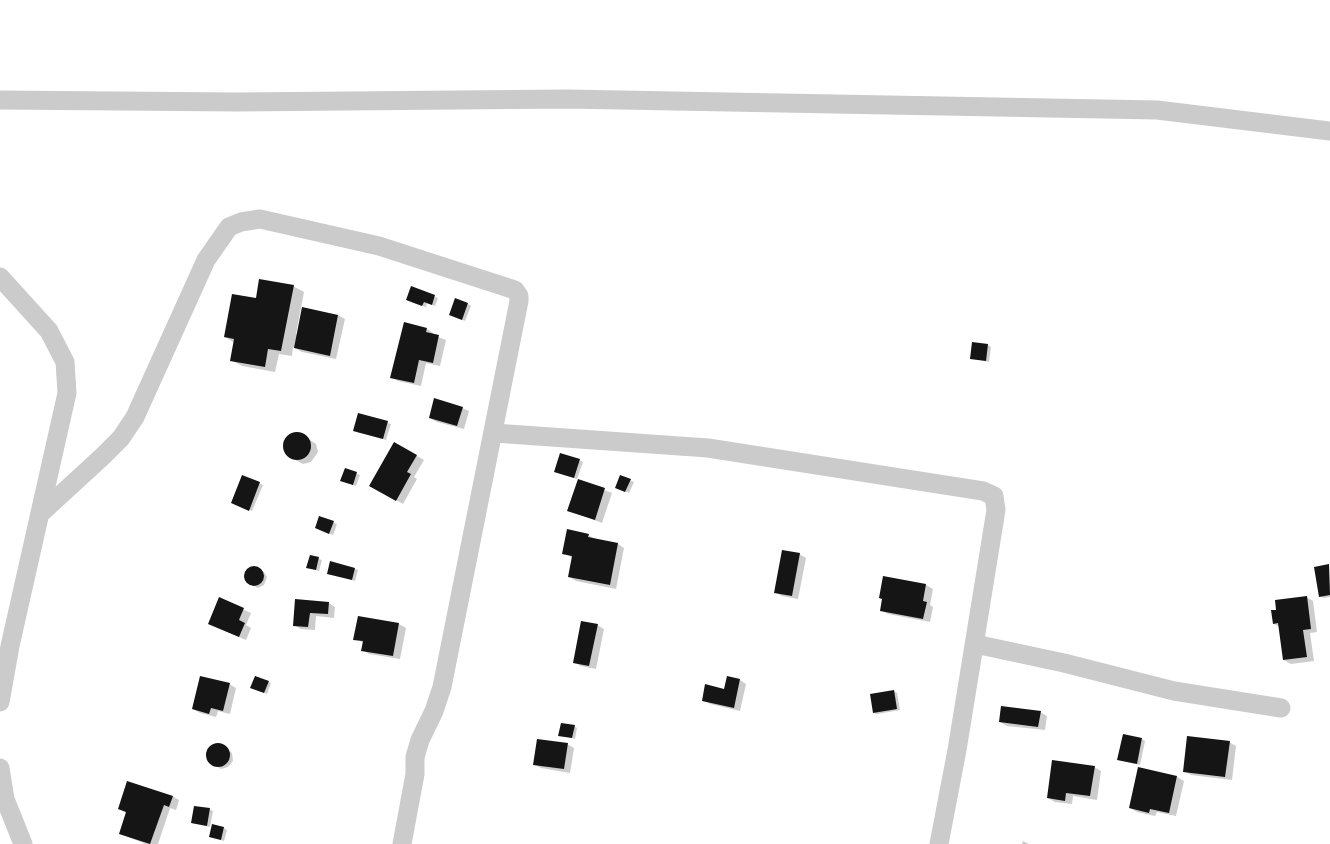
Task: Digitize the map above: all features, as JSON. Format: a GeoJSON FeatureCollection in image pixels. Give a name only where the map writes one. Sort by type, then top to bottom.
{"type":"FeatureCollection","features":[{"type":"Feature","properties":{"kind":"street"},"geometry":{"type":"LineString","coordinates":[[0,100],[237,102],[567,99],[1150,110],[1330,131]]}},
{"type":"Feature","properties":{"kind":"street"},"geometry":{"type":"LineString","coordinates":[[41,512],[121,438],[135,416],[206,260],[229,227],[241,222],[260,219],[379,246],[515,290],[519,296],[519,301],[494,434],[442,687],[434,711],[420,740],[415,757],[415,774],[402,844]]}},
{"type":"Feature","properties":{"kind":"street"},"geometry":{"type":"LineString","coordinates":[[0,277],[49,331],[65,362],[67,393],[10,646],[0,702]]}},
{"type":"Feature","properties":{"kind":"street"},"geometry":{"type":"LineString","coordinates":[[494,434],[708,448],[983,491],[994,496],[996,510],[975,644],[958,750],[939,844]]}},
{"type":"Feature","properties":{"kind":"street"},"geometry":{"type":"LineString","coordinates":[[975,644],[1064,663],[1174,691],[1281,708]]}},
{"type":"Feature","properties":{"kind":"street"},"geometry":{"type":"LineString","coordinates":[[0,768],[5,799],[23,844]]}},
{"type":"Feature","properties":{"kind":"building"},"geometry":{"type":"Polygon","coordinates":[[[259,279],[294,285],[281,351],[268,349],[265,367],[230,361],[234,339],[224,337],[232,294],[256,298],[259,279]]]}},
{"type":"Feature","properties":{"kind":"building"},"geometry":{"type":"Polygon","coordinates":[[[411,286],[435,295],[432,305],[424,302],[422,306],[406,300],[411,286]]]}},
{"type":"Feature","properties":{"kind":"building"},"geometry":{"type":"Polygon","coordinates":[[[455,298],[468,303],[462,320],[449,315],[455,298]]]}},
{"type":"Feature","properties":{"kind":"building"},"geometry":{"type":"Polygon","coordinates":[[[302,307],[338,315],[330,356],[294,348],[302,307]]]}},
{"type":"Feature","properties":{"kind":"building"},"geometry":{"type":"Polygon","coordinates":[[[404,322],[427,328],[426,332],[439,335],[433,363],[419,360],[414,383],[390,378],[404,322]]]}},
{"type":"Feature","properties":{"kind":"building"},"geometry":{"type":"Polygon","coordinates":[[[972,342],[988,344],[986,361],[970,359],[972,342]]]}},
{"type":"Feature","properties":{"kind":"building"},"geometry":{"type":"Polygon","coordinates":[[[434,398],[463,407],[457,426],[429,418],[434,398]]]}},
{"type":"Feature","properties":{"kind":"building"},"geometry":{"type":"Polygon","coordinates":[[[358,413],[388,421],[383,439],[353,431],[358,413]]]}},
{"type":"Feature","properties":{"kind":"building"},"geometry":{"type":"Polygon","coordinates":[[[297,432],[307,436],[311,446],[307,456],[297,460],[287,456],[283,446],[287,436],[297,432]]]}},
{"type":"Feature","properties":{"kind":"building"},"geometry":{"type":"Polygon","coordinates":[[[394,442],[417,455],[407,472],[411,474],[396,501],[369,486],[394,442]]]}},
{"type":"Feature","properties":{"kind":"building"},"geometry":{"type":"Polygon","coordinates":[[[560,453],[580,459],[574,478],[554,472],[560,453]]]}},
{"type":"Feature","properties":{"kind":"building"},"geometry":{"type":"Polygon","coordinates":[[[345,468],[357,472],[353,485],[340,481],[345,468]]]}},
{"type":"Feature","properties":{"kind":"building"},"geometry":{"type":"Polygon","coordinates":[[[242,475],[260,482],[249,511],[231,503],[242,475]]]}},
{"type":"Feature","properties":{"kind":"building"},"geometry":{"type":"Polygon","coordinates":[[[620,475],[631,479],[625,492],[615,488],[620,475]]]}},
{"type":"Feature","properties":{"kind":"building"},"geometry":{"type":"Polygon","coordinates":[[[578,479],[605,488],[595,520],[567,511],[578,479]]]}},
{"type":"Feature","properties":{"kind":"building"},"geometry":{"type":"Polygon","coordinates":[[[319,516],[334,521],[329,534],[315,528],[319,516]]]}},
{"type":"Feature","properties":{"kind":"building"},"geometry":{"type":"Polygon","coordinates":[[[567,529],[589,534],[588,537],[618,543],[610,585],[568,577],[572,556],[562,554],[567,529]]]}},
{"type":"Feature","properties":{"kind":"building"},"geometry":{"type":"Polygon","coordinates":[[[782,550],[800,553],[792,596],[774,593],[782,550]]]}},
{"type":"Feature","properties":{"kind":"building"},"geometry":{"type":"Polygon","coordinates":[[[310,555],[319,557],[316,570],[306,568],[310,555]]]}},
{"type":"Feature","properties":{"kind":"building"},"geometry":{"type":"Polygon","coordinates":[[[330,561],[355,568],[352,580],[327,574],[330,561]]]}},
{"type":"Feature","properties":{"kind":"building"},"geometry":{"type":"Polygon","coordinates":[[[1329,564],[1330,595],[1319,597],[1314,567],[1329,564]]]}},
{"type":"Feature","properties":{"kind":"building"},"geometry":{"type":"Polygon","coordinates":[[[254,566],[261,569],[264,576],[261,583],[254,586],[247,583],[244,576],[247,569],[254,566]]]}},
{"type":"Feature","properties":{"kind":"building"},"geometry":{"type":"Polygon","coordinates":[[[883,576],[926,584],[923,601],[927,602],[923,619],[880,611],[882,599],[879,598],[883,576]]]}},
{"type":"Feature","properties":{"kind":"building"},"geometry":{"type":"Polygon","coordinates":[[[1307,596],[1311,629],[1303,630],[1307,657],[1283,660],[1278,623],[1273,624],[1271,610],[1276,610],[1275,600],[1307,596]]]}},
{"type":"Feature","properties":{"kind":"building"},"geometry":{"type":"Polygon","coordinates":[[[219,597],[244,608],[239,620],[245,623],[239,637],[208,624],[219,597]]]}},
{"type":"Feature","properties":{"kind":"building"},"geometry":{"type":"Polygon","coordinates":[[[295,599],[329,602],[328,614],[310,613],[308,627],[293,626],[295,599]]]}},
{"type":"Feature","properties":{"kind":"building"},"geometry":{"type":"Polygon","coordinates":[[[358,616],[399,623],[393,656],[361,651],[363,641],[353,640],[358,616]]]}},
{"type":"Feature","properties":{"kind":"building"},"geometry":{"type":"Polygon","coordinates":[[[581,621],[598,624],[589,666],[573,663],[581,621]]]}},
{"type":"Feature","properties":{"kind":"building"},"geometry":{"type":"Polygon","coordinates":[[[200,676],[230,683],[223,711],[211,708],[209,714],[192,709],[200,676]]]}},
{"type":"Feature","properties":{"kind":"building"},"geometry":{"type":"Polygon","coordinates":[[[255,676],[269,681],[264,693],[250,688],[255,676]]]}},
{"type":"Feature","properties":{"kind":"building"},"geometry":{"type":"Polygon","coordinates":[[[727,676],[740,679],[734,708],[702,701],[705,684],[724,689],[727,676]]]}},
{"type":"Feature","properties":{"kind":"building"},"geometry":{"type":"Polygon","coordinates":[[[894,690],[897,709],[873,713],[870,694],[894,690]]]}},
{"type":"Feature","properties":{"kind":"building"},"geometry":{"type":"Polygon","coordinates":[[[1001,706],[1041,711],[1038,727],[999,722],[1001,706]]]}},
{"type":"Feature","properties":{"kind":"building"},"geometry":{"type":"Polygon","coordinates":[[[561,723],[575,725],[572,738],[558,736],[561,723]]]}},
{"type":"Feature","properties":{"kind":"building"},"geometry":{"type":"Polygon","coordinates":[[[1123,734],[1142,738],[1137,764],[1117,760],[1123,734]]]}},
{"type":"Feature","properties":{"kind":"building"},"geometry":{"type":"Polygon","coordinates":[[[1187,736],[1230,741],[1225,777],[1183,772],[1187,736]]]}},
{"type":"Feature","properties":{"kind":"building"},"geometry":{"type":"Polygon","coordinates":[[[537,739],[568,743],[564,769],[533,765],[537,739]]]}},
{"type":"Feature","properties":{"kind":"building"},"geometry":{"type":"Polygon","coordinates":[[[218,743],[227,746],[230,755],[227,764],[218,767],[209,764],[206,755],[209,746],[218,743]]]}},
{"type":"Feature","properties":{"kind":"building"},"geometry":{"type":"Polygon","coordinates":[[[1052,760],[1095,766],[1090,796],[1066,793],[1065,801],[1047,798],[1052,760]]]}},
{"type":"Feature","properties":{"kind":"building"},"geometry":{"type":"Polygon","coordinates":[[[1138,767],[1177,776],[1169,813],[1150,809],[1149,813],[1129,808],[1138,767]]]}},
{"type":"Feature","properties":{"kind":"building"},"geometry":{"type":"Polygon","coordinates":[[[127,781],[173,796],[169,807],[164,805],[150,844],[119,834],[126,812],[118,809],[127,781]]]}},
{"type":"Feature","properties":{"kind":"building"},"geometry":{"type":"Polygon","coordinates":[[[194,806],[210,808],[207,826],[191,823],[194,806]]]}},
{"type":"Feature","properties":{"kind":"building"},"geometry":{"type":"Polygon","coordinates":[[[212,824],[224,827],[221,840],[209,837],[212,824]]]}}]}
